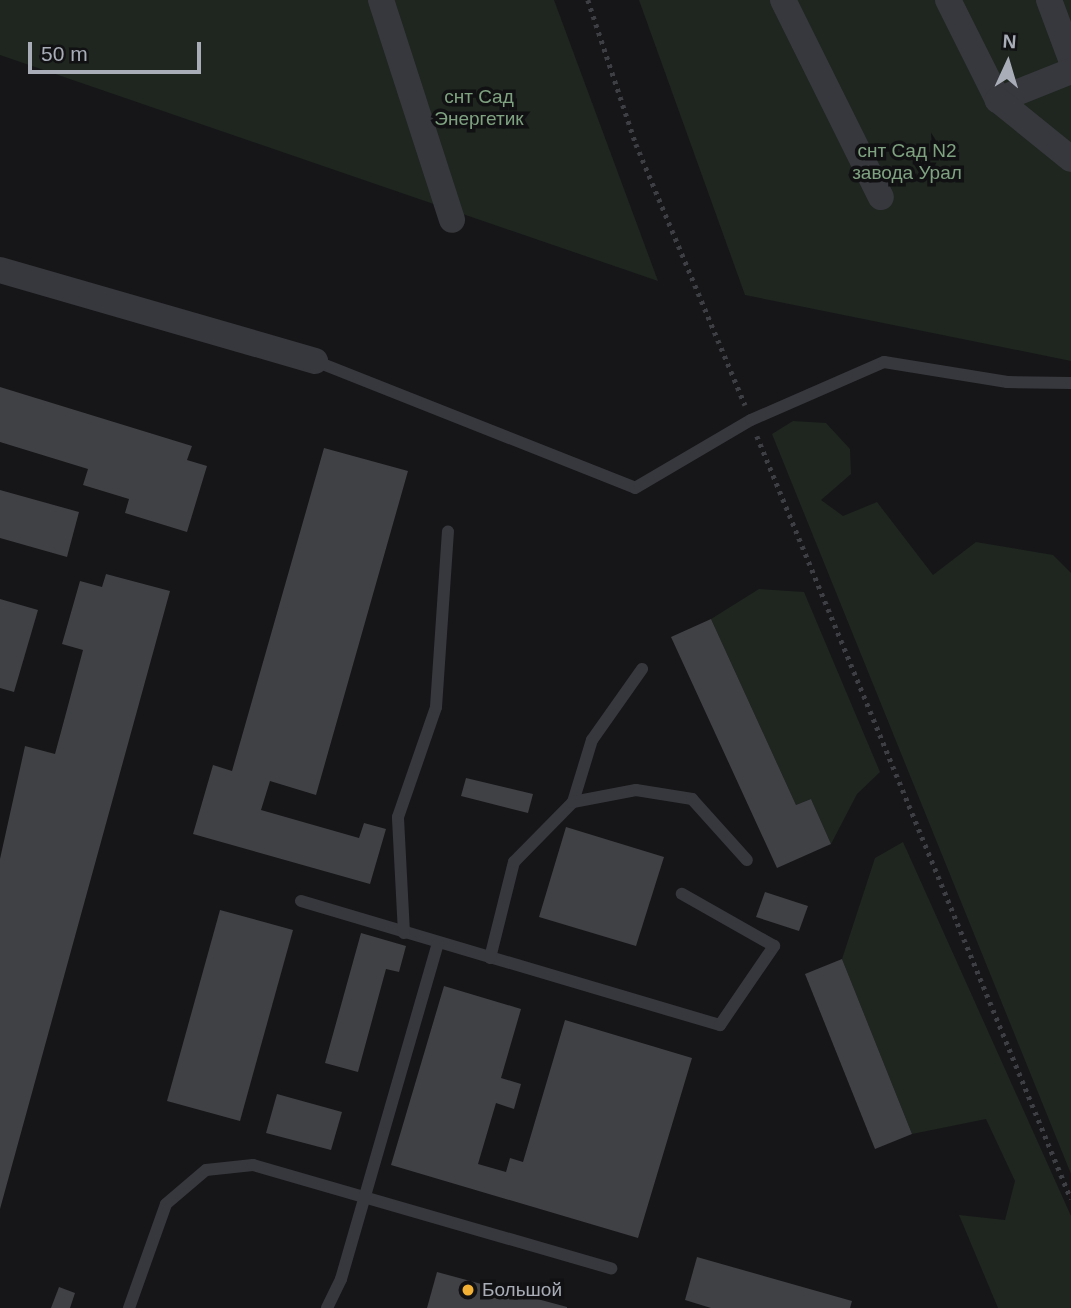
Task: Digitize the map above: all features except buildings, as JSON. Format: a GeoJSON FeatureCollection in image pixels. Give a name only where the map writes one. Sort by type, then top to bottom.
{"type":"FeatureCollection","features":[{"type":"Feature","properties":{"kind":"street"},"geometry":{"type":"LineString","coordinates":[[382,0],[452,220]]}},
{"type":"Feature","properties":{"kind":"street"},"geometry":{"type":"LineString","coordinates":[[783,0],[881,197]]}},
{"type":"Feature","properties":{"kind":"street"},"geometry":{"type":"LineString","coordinates":[[948,0],[998,100],[1071,159]]}},
{"type":"Feature","properties":{"kind":"street"},"geometry":{"type":"LineString","coordinates":[[1049,0],[1071,59]]}},
{"type":"Feature","properties":{"kind":"street"},"geometry":{"type":"LineString","coordinates":[[998,100],[1071,71]]}},
{"type":"Feature","properties":{"kind":"street"},"geometry":{"type":"LineString","coordinates":[[0,270],[315,361]]}},
{"type":"Feature","properties":{"kind":"lane"},"geometry":{"type":"LineString","coordinates":[[315,361],[635,488],[751,420],[884,362],[1007,382],[1071,383]]}},
{"type":"Feature","properties":{"kind":"lane"},"geometry":{"type":"LineString","coordinates":[[404,933],[398,817],[436,707],[448,531]]}},
{"type":"Feature","properties":{"kind":"lane"},"geometry":{"type":"LineString","coordinates":[[490,958],[514,862],[573,802],[592,740],[642,669]]}},
{"type":"Feature","properties":{"kind":"lane"},"geometry":{"type":"LineString","coordinates":[[573,802],[636,790],[692,799],[747,860]]}},
{"type":"Feature","properties":{"kind":"lane"},"geometry":{"type":"LineString","coordinates":[[301,901],[720,1025],[774,946],[682,894]]}},
{"type":"Feature","properties":{"kind":"lane"},"geometry":{"type":"LineString","coordinates":[[327,1308],[366,1194],[438,943]]}},
{"type":"Feature","properties":{"kind":"lane"},"geometry":{"type":"LineString","coordinates":[[129,1308],[166,1204],[206,1170],[253,1165],[366,1194],[611,1268]]}},
{"type":"Feature","properties":{"kind":"path"},"geometry":{"type":"LineString","coordinates":[[588,0],[636,144],[1071,1199]]}},
{"type":"Feature","properties":{"kind":"green space","name":"снт Сад Энергетик"},"geometry":{"type":"Polygon","coordinates":[[[0,0],[554,0],[658,281],[0,55],[0,0]]]}},
{"type":"Feature","properties":{"kind":"green space","name":"снт Сад N2 завода Урал"},"geometry":{"type":"Polygon","coordinates":[[[639,0],[1071,0],[1071,361],[745,295],[639,0]]]}},
{"type":"Feature","properties":{"kind":"green space"},"geometry":{"type":"Polygon","coordinates":[[[793,421],[826,423],[850,449],[851,474],[821,500],[843,516],[877,502],[933,575],[976,542],[1053,555],[1071,573],[1071,1174],[772,434],[793,421]]]}},
{"type":"Feature","properties":{"kind":"green space"},"geometry":{"type":"Polygon","coordinates":[[[759,589],[804,592],[880,772],[857,794],[831,844],[811,799],[796,805],[711,619],[759,589]]]}},
{"type":"Feature","properties":{"kind":"green space"},"geometry":{"type":"Polygon","coordinates":[[[903,842],[1071,1216],[1071,1308],[998,1308],[959,1215],[1005,1220],[1015,1181],[986,1119],[912,1134],[842,959],[875,858],[903,842]]]}},
{"type":"Feature","properties":{"kind":"place","name":"Большой"},"geometry":{"type":"Point","coordinates":[468,1290]}}]}
